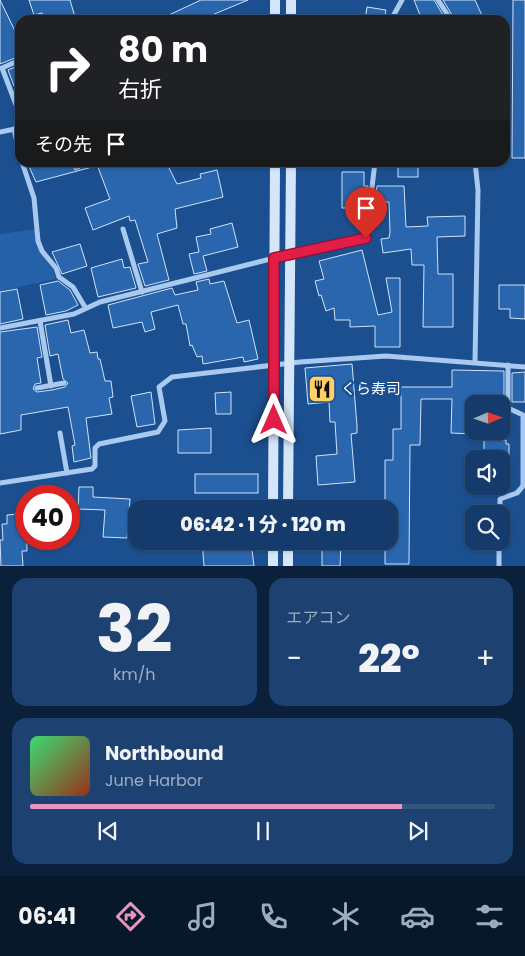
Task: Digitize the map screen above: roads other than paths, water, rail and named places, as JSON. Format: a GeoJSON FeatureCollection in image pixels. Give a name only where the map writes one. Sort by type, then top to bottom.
{"type":"FeatureCollection","features":[{"type":"Feature","properties":{"kind":"street"},"geometry":{"type":"LineString","coordinates":[[275,0],[275,15]]}},
{"type":"Feature","properties":{"kind":"street"},"geometry":{"type":"LineString","coordinates":[[291,15],[292,0]]}},
{"type":"Feature","properties":{"kind":"street"},"geometry":{"type":"LineString","coordinates":[[394,15],[402,0]]}},
{"type":"Feature","properties":{"kind":"street"},"geometry":{"type":"LineString","coordinates":[[438,0],[448,15]]}},
{"type":"Feature","properties":{"kind":"street"},"geometry":{"type":"LineString","coordinates":[[15,62],[2,68],[15,102]]}},
{"type":"Feature","properties":{"kind":"street"},"geometry":{"type":"LineString","coordinates":[[0,132],[15,128]]}},
{"type":"Feature","properties":{"kind":"street"},"geometry":{"type":"LineString","coordinates":[[24,167],[34,198],[38,241],[42,251],[56,268],[59,277],[73,287],[85,308]]}},
{"type":"Feature","properties":{"kind":"street"},"geometry":{"type":"LineString","coordinates":[[273,500],[275,167]]}},
{"type":"Feature","properties":{"kind":"street"},"geometry":{"type":"LineString","coordinates":[[288,500],[291,167]]}},
{"type":"Feature","properties":{"kind":"street"},"geometry":{"type":"LineString","coordinates":[[0,328],[74,314],[85,308],[142,292],[290,254],[366,238],[374,167]]}},
{"type":"Feature","properties":{"kind":"street"},"geometry":{"type":"LineString","coordinates":[[475,362],[478,190],[476,167]]}},
{"type":"Feature","properties":{"kind":"street"},"geometry":{"type":"LineString","coordinates":[[123,229],[142,292]]}},
{"type":"Feature","properties":{"kind":"street"},"geometry":{"type":"LineString","coordinates":[[40,321],[51,386]]}},
{"type":"Feature","properties":{"kind":"street"},"geometry":{"type":"LineString","coordinates":[[0,483],[92,469],[95,466],[95,448],[99,444],[158,432],[165,421],[159,387],[172,377],[289,364],[386,356],[508,364],[525,367]]}},
{"type":"Feature","properties":{"kind":"street"},"geometry":{"type":"LineString","coordinates":[[500,505],[500,499],[517,493],[523,486],[523,415],[508,408],[508,364]]}},
{"type":"Feature","properties":{"kind":"street"},"geometry":{"type":"LineString","coordinates":[[37,388],[64,383]]}},
{"type":"Feature","properties":{"kind":"street"},"geometry":{"type":"LineString","coordinates":[[60,433],[67,473]]}},
{"type":"Feature","properties":{"kind":"street"},"geometry":{"type":"LineString","coordinates":[[273,550],[273,566]]}},
{"type":"Feature","properties":{"kind":"street"},"geometry":{"type":"LineString","coordinates":[[288,550],[288,566]]}},
{"type":"Feature","properties":{"kind":"street"},"geometry":{"type":"LineString","coordinates":[[499,550],[499,566]]}},
{"type":"Feature","properties":{"kind":"place","name":"くら寿司"},"geometry":{"type":"Point","coordinates":[322,389]}}]}
